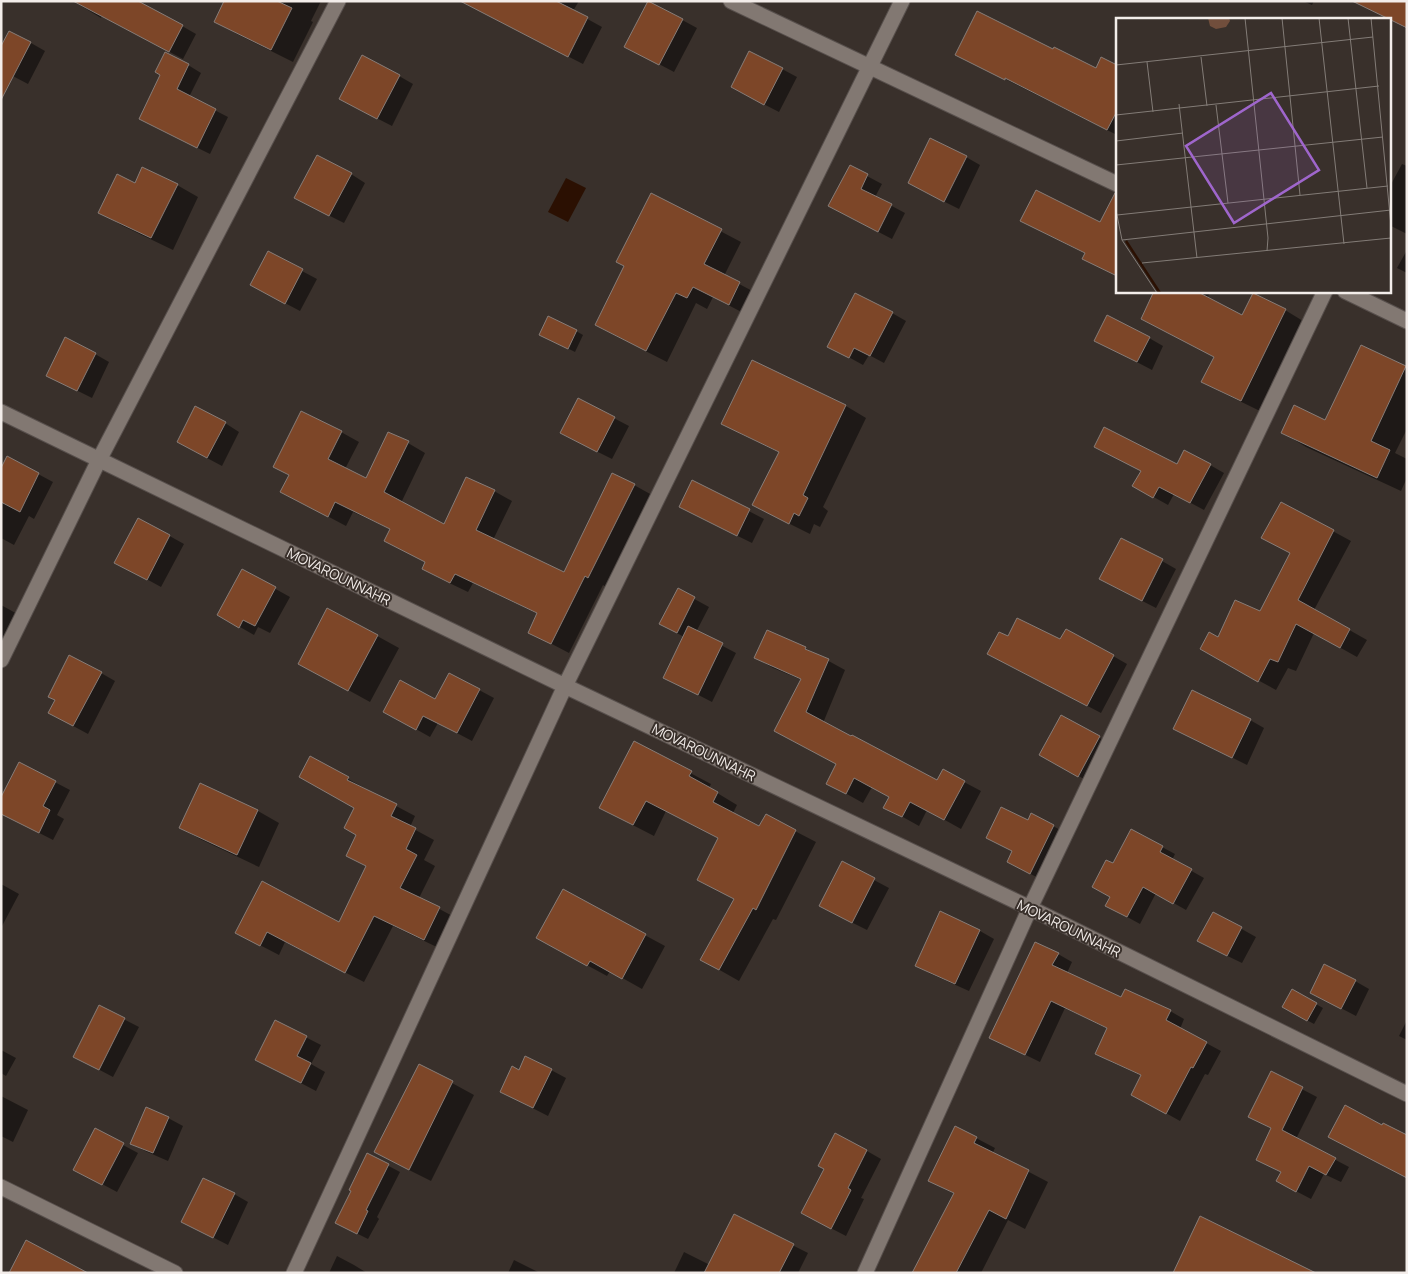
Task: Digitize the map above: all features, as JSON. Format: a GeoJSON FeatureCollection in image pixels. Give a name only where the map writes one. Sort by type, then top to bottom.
{"type":"FeatureCollection","features":[{"type":"Feature","properties":{"kind":"street"},"geometry":{"type":"LineString","coordinates":[[1,660],[99,460],[338,1]]}},
{"type":"Feature","properties":{"kind":"street"},"geometry":{"type":"LineString","coordinates":[[731,1],[1116,184]]}},
{"type":"Feature","properties":{"kind":"street"},"geometry":{"type":"LineString","coordinates":[[294,1273],[565,686],[902,1]]}},
{"type":"Feature","properties":{"kind":"street"},"geometry":{"type":"LineString","coordinates":[[865,1273],[1030,908],[1325,292]]}},
{"type":"Feature","properties":{"kind":"street"},"geometry":{"type":"LineString","coordinates":[[1347,292],[1407,321]]}},
{"type":"Feature","properties":{"kind":"street","name":"MOVAROUNNAHR"},"geometry":{"type":"LineString","coordinates":[[1,412],[565,686],[1030,908],[1407,1094]]}},
{"type":"Feature","properties":{"kind":"street"},"geometry":{"type":"LineString","coordinates":[[1,1187],[175,1273]]}},
{"type":"Feature","properties":{"kind":"shaded area"},"geometry":{"type":"Polygon","coordinates":[[[566,178],[586,188],[568,222],[548,212],[566,178]]]}},
{"type":"Feature","properties":{"kind":"building"},"geometry":{"type":"Polygon","coordinates":[[[73,1],[138,1],[183,25],[169,52],[73,1]]]}},
{"type":"Feature","properties":{"kind":"building"},"geometry":{"type":"Polygon","coordinates":[[[224,1],[277,1],[292,8],[271,50],[214,22],[224,1]]]}},
{"type":"Feature","properties":{"kind":"building"},"geometry":{"type":"Polygon","coordinates":[[[460,1],[556,1],[588,17],[568,57],[460,1]]]}},
{"type":"Feature","properties":{"kind":"building"},"geometry":{"type":"Polygon","coordinates":[[[648,1],[683,19],[659,65],[624,47],[648,1]]]}},
{"type":"Feature","properties":{"kind":"building"},"geometry":{"type":"Polygon","coordinates":[[[1352,1],[1407,1],[1407,28],[1352,1]]]}},
{"type":"Feature","properties":{"kind":"building"},"geometry":{"type":"Polygon","coordinates":[[[977,11],[1096,68],[1101,57],[1116,64],[1116,113],[1107,130],[955,55],[977,11]]]}},
{"type":"Feature","properties":{"kind":"building"},"geometry":{"type":"Polygon","coordinates":[[[9,31],[31,42],[1,100],[1,46],[9,31]]]}},
{"type":"Feature","properties":{"kind":"building"},"geometry":{"type":"Polygon","coordinates":[[[749,51],[783,68],[764,105],[731,87],[749,51]]]}},
{"type":"Feature","properties":{"kind":"building"},"geometry":{"type":"Polygon","coordinates":[[[165,52],[189,64],[177,89],[216,109],[197,148],[139,119],[160,75],[155,72],[165,52]]]}},
{"type":"Feature","properties":{"kind":"building"},"geometry":{"type":"Polygon","coordinates":[[[362,55],[400,75],[377,119],[339,99],[362,55]]]}},
{"type":"Feature","properties":{"kind":"building"},"geometry":{"type":"Polygon","coordinates":[[[930,138],[967,156],[944,202],[908,183],[930,138]]]}},
{"type":"Feature","properties":{"kind":"building"},"geometry":{"type":"Polygon","coordinates":[[[317,155],[352,173],[329,216],[294,198],[317,155]]]}},
{"type":"Feature","properties":{"kind":"building"},"geometry":{"type":"Polygon","coordinates":[[[850,165],[868,174],[861,189],[892,204],[878,232],[828,206],[850,165]]]}},
{"type":"Feature","properties":{"kind":"building"},"geometry":{"type":"Polygon","coordinates":[[[142,167],[178,184],[151,238],[98,213],[117,174],[135,183],[142,167]]]}},
{"type":"Feature","properties":{"kind":"building"},"geometry":{"type":"Polygon","coordinates":[[[1036,190],[1100,222],[1116,193],[1116,276],[1082,259],[1085,253],[1020,221],[1036,190]]]}},
{"type":"Feature","properties":{"kind":"building"},"geometry":{"type":"Polygon","coordinates":[[[651,193],[722,229],[704,264],[740,282],[729,305],[693,287],[687,298],[676,293],[646,351],[595,325],[624,266],[616,262],[651,193]]]}},
{"type":"Feature","properties":{"kind":"building"},"geometry":{"type":"Polygon","coordinates":[[[268,251],[303,269],[285,304],[250,285],[268,251]]]}},
{"type":"Feature","properties":{"kind":"building"},"geometry":{"type":"Polygon","coordinates":[[[1154,292],[1198,292],[1242,315],[1253,293],[1286,309],[1241,401],[1201,382],[1214,357],[1141,319],[1154,292]]]}},
{"type":"Feature","properties":{"kind":"building"},"geometry":{"type":"Polygon","coordinates":[[[855,293],[893,312],[870,356],[854,348],[849,358],[827,347],[855,293]]]}},
{"type":"Feature","properties":{"kind":"building"},"geometry":{"type":"Polygon","coordinates":[[[1107,315],[1150,337],[1137,362],[1094,341],[1107,315]]]}},
{"type":"Feature","properties":{"kind":"building"},"geometry":{"type":"Polygon","coordinates":[[[548,316],[577,330],[568,349],[539,335],[548,316]]]}},
{"type":"Feature","properties":{"kind":"building"},"geometry":{"type":"Polygon","coordinates":[[[65,337],[96,353],[77,391],[46,376],[65,337]]]}},
{"type":"Feature","properties":{"kind":"building"},"geometry":{"type":"Polygon","coordinates":[[[1361,345],[1406,366],[1371,441],[1390,450],[1377,478],[1281,433],[1294,405],[1325,420],[1361,345]]]}},
{"type":"Feature","properties":{"kind":"building"},"geometry":{"type":"Polygon","coordinates":[[[752,360],[846,405],[803,495],[808,498],[799,516],[794,513],[789,524],[752,505],[779,452],[721,424],[752,360]]]}},
{"type":"Feature","properties":{"kind":"building"},"geometry":{"type":"Polygon","coordinates":[[[578,398],[615,417],[597,452],[560,433],[578,398]]]}},
{"type":"Feature","properties":{"kind":"building"},"geometry":{"type":"Polygon","coordinates":[[[195,406],[226,422],[207,458],[177,442],[195,406]]]}},
{"type":"Feature","properties":{"kind":"building"},"geometry":{"type":"Polygon","coordinates":[[[301,411],[342,431],[328,459],[366,478],[388,432],[409,441],[384,492],[444,524],[466,477],[495,490],[476,530],[564,572],[612,473],[635,484],[588,578],[585,576],[551,644],[528,633],[537,613],[455,574],[450,583],[422,569],[425,562],[384,541],[390,529],[335,502],[328,517],[280,492],[289,475],[273,467],[301,411]]]}},
{"type":"Feature","properties":{"kind":"building"},"geometry":{"type":"Polygon","coordinates":[[[1104,427],[1177,464],[1184,450],[1211,464],[1190,503],[1159,487],[1153,498],[1132,486],[1141,471],[1094,447],[1104,427]]]}},
{"type":"Feature","properties":{"kind":"building"},"geometry":{"type":"Polygon","coordinates":[[[7,456],[39,473],[20,512],[1,502],[1,468],[7,456]]]}},
{"type":"Feature","properties":{"kind":"building"},"geometry":{"type":"Polygon","coordinates":[[[692,480],[750,509],[737,536],[679,507],[692,480]]]}},
{"type":"Feature","properties":{"kind":"building"},"geometry":{"type":"Polygon","coordinates":[[[1281,502],[1334,530],[1298,600],[1350,629],[1340,648],[1296,624],[1278,662],[1270,659],[1258,682],[1200,649],[1209,632],[1218,637],[1235,600],[1260,611],[1290,553],[1261,538],[1281,502]]]}},
{"type":"Feature","properties":{"kind":"building"},"geometry":{"type":"Polygon","coordinates":[[[138,518],[170,535],[147,580],[114,563],[138,518]]]}},
{"type":"Feature","properties":{"kind":"building"},"geometry":{"type":"Polygon","coordinates":[[[1121,538],[1163,559],[1142,601],[1099,579],[1121,538]]]}},
{"type":"Feature","properties":{"kind":"building"},"geometry":{"type":"Polygon","coordinates":[[[242,569],[276,587],[255,626],[243,620],[239,628],[217,615],[242,569]]]}},
{"type":"Feature","properties":{"kind":"building"},"geometry":{"type":"Polygon","coordinates":[[[678,588],[695,597],[677,633],[659,624],[678,588]]]}},
{"type":"Feature","properties":{"kind":"building"},"geometry":{"type":"Polygon","coordinates":[[[327,608],[378,635],[348,691],[298,664],[327,608]]]}},
{"type":"Feature","properties":{"kind":"building"},"geometry":{"type":"Polygon","coordinates":[[[1017,618],[1060,639],[1066,629],[1114,655],[1087,706],[987,654],[999,632],[1008,636],[1017,618]]]}},
{"type":"Feature","properties":{"kind":"building"},"geometry":{"type":"Polygon","coordinates":[[[688,626],[723,643],[698,695],[663,678],[688,626]]]}},
{"type":"Feature","properties":{"kind":"building"},"geometry":{"type":"Polygon","coordinates":[[[767,630],[829,659],[806,712],[937,780],[943,769],[965,781],[944,820],[910,802],[902,817],[883,808],[889,797],[854,778],[846,794],[826,784],[836,764],[774,731],[801,679],[754,658],[767,630]]]}},
{"type":"Feature","properties":{"kind":"building"},"geometry":{"type":"Polygon","coordinates":[[[69,655],[102,672],[73,726],[48,713],[55,700],[48,697],[69,655]]]}},
{"type":"Feature","properties":{"kind":"building"},"geometry":{"type":"Polygon","coordinates":[[[449,673],[480,689],[457,733],[423,716],[416,730],[383,712],[400,680],[435,699],[449,673]]]}},
{"type":"Feature","properties":{"kind":"building"},"geometry":{"type":"Polygon","coordinates":[[[1192,690],[1251,719],[1232,758],[1173,729],[1192,690]]]}},
{"type":"Feature","properties":{"kind":"building"},"geometry":{"type":"Polygon","coordinates":[[[1061,715],[1100,736],[1078,777],[1039,755],[1061,715]]]}},
{"type":"Feature","properties":{"kind":"building"},"geometry":{"type":"Polygon","coordinates":[[[634,741],[692,771],[689,776],[718,792],[713,802],[759,826],[766,814],[796,830],[756,910],[753,908],[719,970],[700,960],[734,899],[697,880],[718,838],[646,801],[633,825],[599,808],[634,741]]]}},
{"type":"Feature","properties":{"kind":"building"},"geometry":{"type":"Polygon","coordinates":[[[310,756],[349,777],[347,780],[397,804],[391,816],[416,828],[406,849],[417,855],[400,888],[440,907],[424,940],[374,916],[345,973],[267,932],[260,946],[235,933],[262,881],[339,922],[366,866],[346,856],[356,835],[344,828],[354,808],[299,777],[310,756]]]}},
{"type":"Feature","properties":{"kind":"building"},"geometry":{"type":"Polygon","coordinates":[[[19,762],[56,781],[43,806],[50,810],[39,833],[1,814],[1,797],[19,762]]]}},
{"type":"Feature","properties":{"kind":"building"},"geometry":{"type":"Polygon","coordinates":[[[200,783],[258,810],[237,855],[179,828],[200,783]]]}},
{"type":"Feature","properties":{"kind":"building"},"geometry":{"type":"Polygon","coordinates":[[[1001,807],[1028,820],[1031,813],[1054,825],[1030,874],[1007,862],[1012,851],[986,838],[1001,807]]]}},
{"type":"Feature","properties":{"kind":"building"},"geometry":{"type":"Polygon","coordinates":[[[1131,829],[1163,846],[1160,852],[1192,869],[1173,904],[1143,887],[1127,917],[1105,906],[1110,897],[1092,887],[1106,860],[1113,863],[1131,829]]]}},
{"type":"Feature","properties":{"kind":"building"},"geometry":{"type":"Polygon","coordinates":[[[842,861],[875,878],[852,923],[819,906],[842,861]]]}},
{"type":"Feature","properties":{"kind":"building"},"geometry":{"type":"Polygon","coordinates":[[[563,889],[646,934],[622,979],[590,961],[587,966],[536,938],[563,889]]]}},
{"type":"Feature","properties":{"kind":"building"},"geometry":{"type":"Polygon","coordinates":[[[940,911],[980,930],[955,984],[915,966],[940,911]]]}},
{"type":"Feature","properties":{"kind":"building"},"geometry":{"type":"Polygon","coordinates":[[[1213,912],[1242,927],[1227,956],[1197,941],[1213,912]]]}},
{"type":"Feature","properties":{"kind":"building"},"geometry":{"type":"Polygon","coordinates":[[[1035,942],[1059,953],[1052,965],[1121,997],[1125,989],[1171,1010],[1166,1020],[1207,1042],[1193,1068],[1191,1067],[1166,1114],[1131,1095],[1141,1075],[1095,1054],[1107,1028],[1051,1001],[1025,1055],[989,1038],[1035,942]]]}},
{"type":"Feature","properties":{"kind":"building"},"geometry":{"type":"Polygon","coordinates":[[[1324,964],[1356,980],[1341,1009],[1310,993],[1324,964]]]}},
{"type":"Feature","properties":{"kind":"building"},"geometry":{"type":"Polygon","coordinates":[[[1292,989],[1317,1003],[1307,1021],[1282,1007],[1292,989]]]}},
{"type":"Feature","properties":{"kind":"building"},"geometry":{"type":"Polygon","coordinates":[[[99,1005],[125,1018],[99,1070],[73,1057],[99,1005]]]}},
{"type":"Feature","properties":{"kind":"building"},"geometry":{"type":"Polygon","coordinates":[[[275,1020],[307,1036],[297,1056],[311,1063],[301,1083],[255,1060],[275,1020]]]}},
{"type":"Feature","properties":{"kind":"building"},"geometry":{"type":"Polygon","coordinates":[[[525,1056],[552,1069],[533,1108],[500,1092],[512,1066],[519,1070],[525,1056]]]}},
{"type":"Feature","properties":{"kind":"building"},"geometry":{"type":"Polygon","coordinates":[[[419,1064],[453,1081],[409,1170],[374,1152],[419,1064]]]}},
{"type":"Feature","properties":{"kind":"building"},"geometry":{"type":"Polygon","coordinates":[[[1271,1071],[1303,1087],[1282,1130],[1336,1158],[1326,1175],[1309,1166],[1296,1192],[1276,1181],[1281,1172],[1256,1160],[1271,1128],[1248,1117],[1271,1071]]]}},
{"type":"Feature","properties":{"kind":"building"},"geometry":{"type":"Polygon","coordinates":[[[1345,1105],[1382,1125],[1383,1123],[1407,1135],[1407,1178],[1328,1137],[1345,1105]]]}},
{"type":"Feature","properties":{"kind":"building"},"geometry":{"type":"Polygon","coordinates":[[[146,1107],[169,1117],[153,1153],[130,1144],[146,1107]]]}},
{"type":"Feature","properties":{"kind":"building"},"geometry":{"type":"Polygon","coordinates":[[[955,1126],[977,1137],[974,1143],[1029,1170],[1006,1219],[989,1210],[956,1273],[912,1273],[954,1193],[928,1181],[955,1126]]]}},
{"type":"Feature","properties":{"kind":"building"},"geometry":{"type":"Polygon","coordinates":[[[95,1128],[124,1143],[102,1185],[73,1170],[95,1128]]]}},
{"type":"Feature","properties":{"kind":"building"},"geometry":{"type":"Polygon","coordinates":[[[835,1133],[867,1150],[848,1188],[851,1190],[831,1229],[801,1213],[824,1169],[818,1166],[835,1133]]]}},
{"type":"Feature","properties":{"kind":"building"},"geometry":{"type":"Polygon","coordinates":[[[367,1153],[389,1164],[366,1210],[368,1211],[357,1234],[335,1223],[367,1153]]]}},
{"type":"Feature","properties":{"kind":"building"},"geometry":{"type":"Polygon","coordinates":[[[203,1178],[235,1193],[213,1238],[181,1222],[203,1178]]]}},
{"type":"Feature","properties":{"kind":"building"},"geometry":{"type":"Polygon","coordinates":[[[734,1214],[794,1244],[779,1273],[704,1273],[734,1214]]]}},
{"type":"Feature","properties":{"kind":"building"},"geometry":{"type":"Polygon","coordinates":[[[1200,1216],[1316,1273],[1173,1273],[1200,1216]]]}},
{"type":"Feature","properties":{"kind":"building"},"geometry":{"type":"Polygon","coordinates":[[[26,1240],[88,1273],[9,1273],[26,1240]]]}}]}
